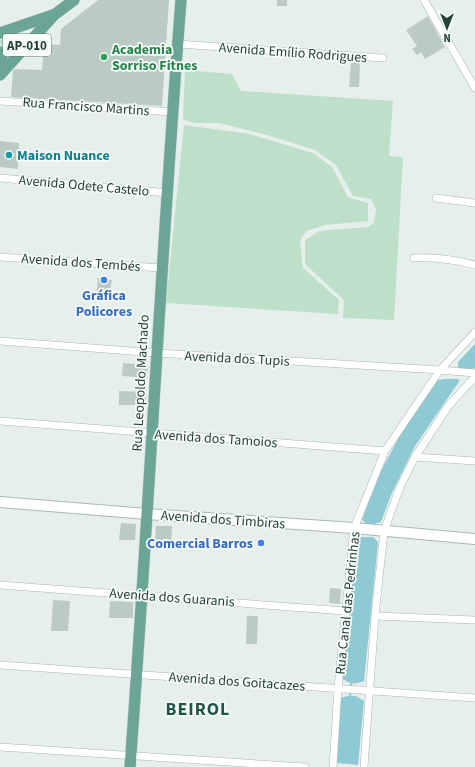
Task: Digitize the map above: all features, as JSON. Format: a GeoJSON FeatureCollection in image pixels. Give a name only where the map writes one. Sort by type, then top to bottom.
{"type":"FeatureCollection","features":[{"type":"Feature","properties":{"kind":"main road","name":"AP-010"},"geometry":{"type":"LineString","coordinates":[[0,74],[54,15],[74,0]]}},
{"type":"Feature","properties":{"kind":"main road","name":"Rua Leopoldo Machado"},"geometry":{"type":"LineString","coordinates":[[131,761],[172,112],[181,0]]}},
{"type":"Feature","properties":{"kind":"main road","name":"AP-010"},"geometry":{"type":"LineString","coordinates":[[0,33],[54,15]]}},
{"type":"Feature","properties":{"kind":"main road","name":"AP-010"},"geometry":{"type":"LineString","coordinates":[[0,52],[2,60],[0,74]]}},
{"type":"Feature","properties":{"kind":"street"},"geometry":{"type":"LineString","coordinates":[[424,0],[475,88]]}},
{"type":"Feature","properties":{"kind":"street","name":"Avenida Emílio Rodrigues"},"geometry":{"type":"LineString","coordinates":[[178,44],[383,58]]}},
{"type":"Feature","properties":{"kind":"street","name":"Rua Francisco Martins"},"geometry":{"type":"LineString","coordinates":[[0,101],[172,112]]}},
{"type":"Feature","properties":{"kind":"street","name":"Avenida Odete Castelo"},"geometry":{"type":"LineString","coordinates":[[0,178],[168,193]]}},
{"type":"Feature","properties":{"kind":"street"},"geometry":{"type":"LineString","coordinates":[[436,198],[475,203]]}},
{"type":"Feature","properties":{"kind":"street","name":"Avenida dos Tembés"},"geometry":{"type":"LineString","coordinates":[[0,257],[162,268]]}},
{"type":"Feature","properties":{"kind":"street"},"geometry":{"type":"LineString","coordinates":[[414,258],[425,257],[475,265]]}},
{"type":"Feature","properties":{"kind":"street","name":"Rua Canal das Pedrinhas"},"geometry":{"type":"LineString","coordinates":[[333,767],[345,611],[356,528],[385,451],[442,370],[475,332]]}},
{"type":"Feature","properties":{"kind":"street","name":"Avenida dos Tupis"},"geometry":{"type":"LineString","coordinates":[[0,341],[157,353],[475,373]]}},
{"type":"Feature","properties":{"kind":"street","name":"Rua Canal das Pedrinhas"},"geometry":{"type":"LineString","coordinates":[[364,767],[368,690],[381,530],[415,457],[449,405],[475,377]]}},
{"type":"Feature","properties":{"kind":"street","name":"Avenida dos Tamoios"},"geometry":{"type":"LineString","coordinates":[[0,421],[385,451]]}},
{"type":"Feature","properties":{"kind":"street"},"geometry":{"type":"LineString","coordinates":[[415,457],[475,461]]}},
{"type":"Feature","properties":{"kind":"street","name":"Avenida dos Timbiras"},"geometry":{"type":"LineString","coordinates":[[0,502],[475,538]]}},
{"type":"Feature","properties":{"kind":"street","name":"Avenida dos Guaranis"},"geometry":{"type":"LineString","coordinates":[[0,585],[345,611]]}},
{"type":"Feature","properties":{"kind":"street"},"geometry":{"type":"LineString","coordinates":[[375,616],[475,620]]}},
{"type":"Feature","properties":{"kind":"street","name":"Avenida dos Goitacazes"},"geometry":{"type":"LineString","coordinates":[[0,665],[475,698]]}},
{"type":"Feature","properties":{"kind":"street"},"geometry":{"type":"LineString","coordinates":[[0,747],[131,761],[305,767]]}},
{"type":"Feature","properties":{"kind":"green space"},"geometry":{"type":"Polygon","coordinates":[[[21,36],[25,37],[9,56],[0,43],[0,40],[21,36]]]}},
{"type":"Feature","properties":{"kind":"green space"},"geometry":{"type":"Polygon","coordinates":[[[185,70],[232,74],[241,91],[393,101],[389,156],[403,157],[394,320],[343,318],[344,300],[305,264],[305,240],[319,231],[367,227],[374,223],[376,209],[371,199],[353,196],[336,165],[315,150],[267,135],[220,123],[194,123],[183,119],[185,70]]]}},
{"type":"Feature","properties":{"kind":"green space"},"geometry":{"type":"Polygon","coordinates":[[[184,125],[250,134],[313,153],[332,167],[348,197],[368,203],[368,221],[326,225],[306,231],[300,241],[303,268],[339,300],[338,314],[166,303],[184,125]]]}},
{"type":"Feature","properties":{"kind":"water"},"geometry":{"type":"Polygon","coordinates":[[[475,344],[475,368],[470,370],[458,369],[458,362],[475,344]]]}},
{"type":"Feature","properties":{"kind":"water"},"geometry":{"type":"Polygon","coordinates":[[[438,380],[460,380],[415,446],[391,495],[381,522],[374,524],[373,526],[364,522],[362,519],[381,471],[406,424],[438,380]]]}},
{"type":"Feature","properties":{"kind":"water"},"geometry":{"type":"Polygon","coordinates":[[[358,537],[373,537],[378,542],[364,681],[350,683],[341,678],[354,542],[358,537]]]}},
{"type":"Feature","properties":{"kind":"water"},"geometry":{"type":"Polygon","coordinates":[[[356,696],[364,701],[358,765],[337,763],[340,698],[356,696]]]}},
{"type":"Feature","properties":{"kind":"building","name":"Academia Sorriso Fitnes"},"geometry":{"type":"Polygon","coordinates":[[[98,0],[169,0],[162,106],[11,97],[13,71],[15,69],[42,70],[44,44],[60,45],[61,29],[98,0]]]}},
{"type":"Feature","properties":{"kind":"building"},"geometry":{"type":"Polygon","coordinates":[[[277,0],[287,0],[287,6],[277,6],[277,0]]]}},
{"type":"Feature","properties":{"kind":"building"},"geometry":{"type":"Polygon","coordinates":[[[428,16],[445,47],[425,59],[421,52],[417,55],[412,49],[417,46],[406,30],[428,16]]]}},
{"type":"Feature","properties":{"kind":"building"},"geometry":{"type":"Polygon","coordinates":[[[351,61],[360,62],[359,87],[349,87],[351,61]]]}},
{"type":"Feature","properties":{"kind":"building","name":"Maison Nuance"},"geometry":{"type":"Polygon","coordinates":[[[0,141],[19,143],[18,169],[0,167],[0,141]]]}},
{"type":"Feature","properties":{"kind":"building"},"geometry":{"type":"Polygon","coordinates":[[[98,278],[112,280],[109,297],[96,296],[98,278]]]}},
{"type":"Feature","properties":{"kind":"building"},"geometry":{"type":"Polygon","coordinates":[[[123,363],[148,365],[147,378],[122,376],[123,363]]]}},
{"type":"Feature","properties":{"kind":"building"},"geometry":{"type":"Polygon","coordinates":[[[119,391],[146,392],[146,405],[119,405],[119,391]]]}},
{"type":"Feature","properties":{"kind":"building"},"geometry":{"type":"Polygon","coordinates":[[[121,523],[136,524],[135,540],[119,540],[121,523]]]}},
{"type":"Feature","properties":{"kind":"building"},"geometry":{"type":"Polygon","coordinates":[[[156,526],[172,526],[171,543],[155,542],[156,526]]]}},
{"type":"Feature","properties":{"kind":"building"},"geometry":{"type":"Polygon","coordinates":[[[330,588],[341,589],[340,604],[329,603],[330,588]]]}},
{"type":"Feature","properties":{"kind":"building"},"geometry":{"type":"Polygon","coordinates":[[[53,600],[70,601],[68,631],[51,631],[53,600]]]}},
{"type":"Feature","properties":{"kind":"building"},"geometry":{"type":"Polygon","coordinates":[[[110,601],[133,602],[133,618],[109,618],[110,601]]]}},
{"type":"Feature","properties":{"kind":"building"},"geometry":{"type":"Polygon","coordinates":[[[247,616],[258,616],[257,644],[246,644],[247,616]]]}},
{"type":"Feature","properties":{"kind":"waterway"},"geometry":{"type":"LineString","coordinates":[[350,698],[351,682]]}},
{"type":"Feature","properties":{"kind":"place","name":"Academia Sorriso Fitnes"},"geometry":{"type":"Point","coordinates":[104,57]}},
{"type":"Feature","properties":{"kind":"place","name":"Maison Nuance"},"geometry":{"type":"Point","coordinates":[9,155]}},
{"type":"Feature","properties":{"kind":"place","name":"Gráfica Policores"},"geometry":{"type":"Point","coordinates":[104,280]}},
{"type":"Feature","properties":{"kind":"place","name":"Comercial Barros"},"geometry":{"type":"Point","coordinates":[261,543]}},
{"type":"Feature","properties":{"kind":"district","name":"BEIROL"},"geometry":{"type":"Point","coordinates":[198,709]}}]}
